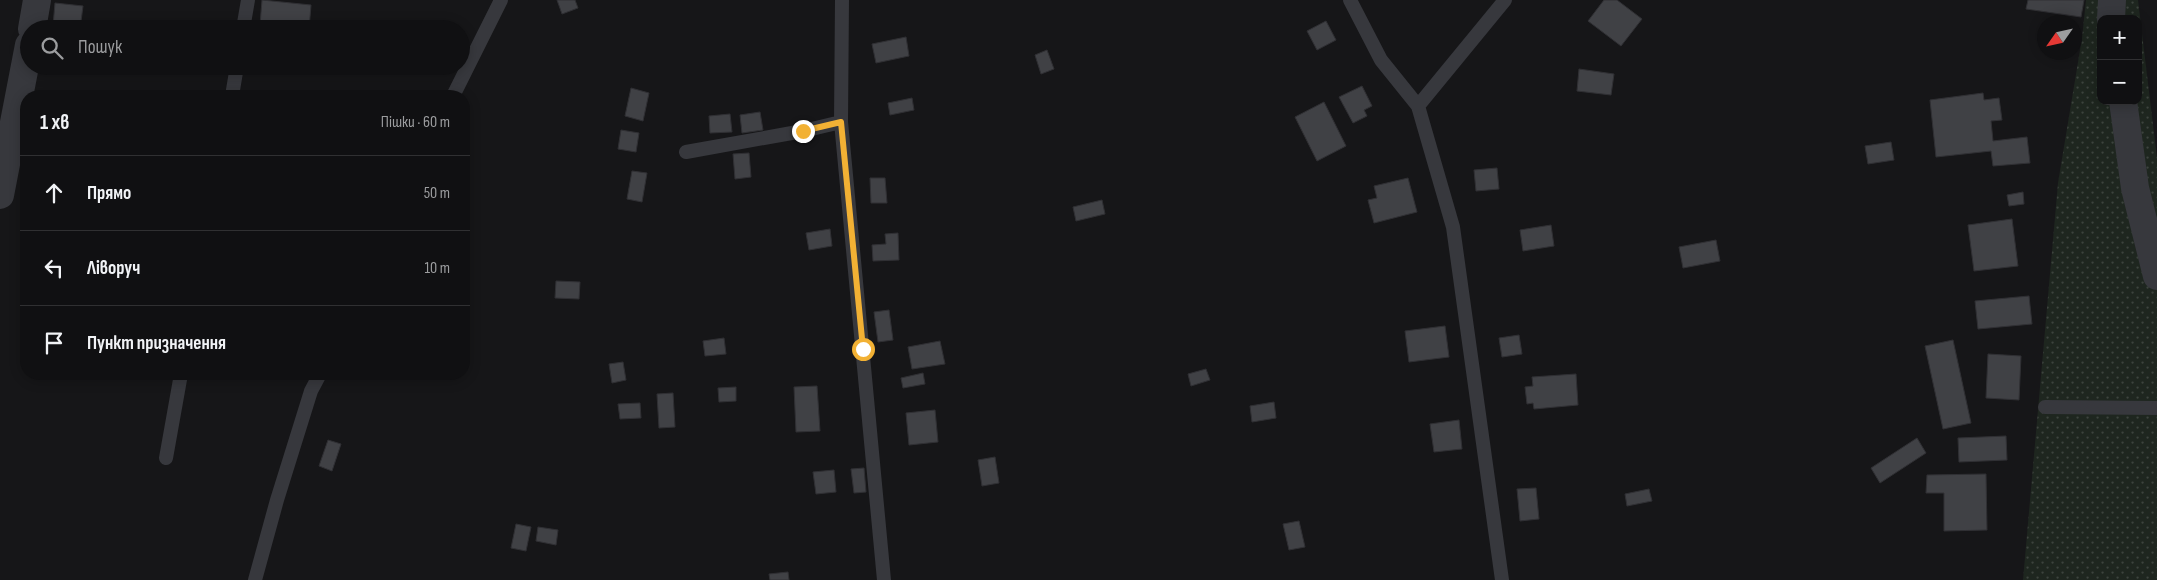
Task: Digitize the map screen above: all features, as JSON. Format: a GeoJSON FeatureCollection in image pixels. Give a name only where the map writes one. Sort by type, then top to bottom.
{"type":"FeatureCollection","features":[{"type":"Feature","properties":{"kind":"street"},"geometry":{"type":"LineString","coordinates":[[34,20],[37,0]]}},
{"type":"Feature","properties":{"kind":"street"},"geometry":{"type":"LineString","coordinates":[[2111,15],[2112,0]]}},
{"type":"Feature","properties":{"kind":"street"},"geometry":{"type":"LineString","coordinates":[[20,90],[23,75]]}},
{"type":"Feature","properties":{"kind":"street"},"geometry":{"type":"LineString","coordinates":[[0,196],[20,92]]}},
{"type":"Feature","properties":{"kind":"street"},"geometry":{"type":"LineString","coordinates":[[2124,105],[2146,185],[2157,276]]}},
{"type":"Feature","properties":{"kind":"lane"},"geometry":{"type":"LineString","coordinates":[[245,20],[248,0]]}},
{"type":"Feature","properties":{"kind":"lane"},"geometry":{"type":"LineString","coordinates":[[470,62],[501,0]]}},
{"type":"Feature","properties":{"kind":"lane"},"geometry":{"type":"LineString","coordinates":[[842,0],[841,122],[884,580]]}},
{"type":"Feature","properties":{"kind":"lane"},"geometry":{"type":"LineString","coordinates":[[1350,0],[1381,60],[1418,106],[1453,227],[1502,580]]}},
{"type":"Feature","properties":{"kind":"lane"},"geometry":{"type":"LineString","coordinates":[[1418,106],[1505,0]]}},
{"type":"Feature","properties":{"kind":"lane"},"geometry":{"type":"LineString","coordinates":[[233,90],[236,75]]}},
{"type":"Feature","properties":{"kind":"lane"},"geometry":{"type":"LineString","coordinates":[[456,90],[464,75]]}},
{"type":"Feature","properties":{"kind":"lane"},"geometry":{"type":"LineString","coordinates":[[686,152],[803,131],[841,122]]}},
{"type":"Feature","properties":{"kind":"lane"},"geometry":{"type":"LineString","coordinates":[[166,458],[180,380]]}},
{"type":"Feature","properties":{"kind":"lane"},"geometry":{"type":"LineString","coordinates":[[255,580],[311,391],[317,380]]}},
{"type":"Feature","properties":{"kind":"lane"},"geometry":{"type":"LineString","coordinates":[[2045,407],[2157,408]]}},
{"type":"Feature","properties":{"kind":"shaded area"},"geometry":{"type":"Polygon","coordinates":[[[2086,0],[2138,0],[2140,15],[2097,15],[2097,105],[2142,105],[2142,33],[2157,158],[2157,580],[2023,580],[2058,183],[2078,60],[2082,60],[2086,0]]]}},
{"type":"Feature","properties":{"kind":"building"},"geometry":{"type":"Polygon","coordinates":[[[262,0],[311,5],[310,20],[260,20],[262,0]]]}},
{"type":"Feature","properties":{"kind":"building"},"geometry":{"type":"Polygon","coordinates":[[[557,0],[575,0],[578,8],[562,14],[557,0]]]}},
{"type":"Feature","properties":{"kind":"building"},"geometry":{"type":"Polygon","coordinates":[[[1604,0],[1617,0],[1642,19],[1621,46],[1588,21],[1604,0]]]}},
{"type":"Feature","properties":{"kind":"building"},"geometry":{"type":"Polygon","coordinates":[[[2028,0],[2084,0],[2081,15],[2067,15],[2026,9],[2028,0]]]}},
{"type":"Feature","properties":{"kind":"building"},"geometry":{"type":"Polygon","coordinates":[[[55,3],[83,6],[81,20],[54,20],[55,3]]]}},
{"type":"Feature","properties":{"kind":"building"},"geometry":{"type":"Polygon","coordinates":[[[1326,21],[1336,40],[1317,50],[1307,31],[1326,21]]]}},
{"type":"Feature","properties":{"kind":"building"},"geometry":{"type":"Polygon","coordinates":[[[906,37],[909,56],[876,63],[872,44],[906,37]]]}},
{"type":"Feature","properties":{"kind":"building"},"geometry":{"type":"Polygon","coordinates":[[[1047,50],[1054,69],[1041,74],[1035,55],[1047,50]]]}},
{"type":"Feature","properties":{"kind":"building"},"geometry":{"type":"Polygon","coordinates":[[[1579,69],[1614,74],[1611,95],[1577,91],[1579,69]]]}},
{"type":"Feature","properties":{"kind":"building"},"geometry":{"type":"Polygon","coordinates":[[[1362,86],[1372,106],[1364,110],[1367,116],[1353,123],[1339,97],[1362,86]]]}},
{"type":"Feature","properties":{"kind":"building"},"geometry":{"type":"Polygon","coordinates":[[[631,88],[649,93],[643,121],[625,116],[631,88]]]}},
{"type":"Feature","properties":{"kind":"building"},"geometry":{"type":"Polygon","coordinates":[[[1983,93],[1984,100],[1999,98],[2002,120],[1991,121],[1993,141],[2027,137],[2030,163],[1993,166],[1991,151],[1936,157],[1930,100],[1983,93]]]}},
{"type":"Feature","properties":{"kind":"building"},"geometry":{"type":"Polygon","coordinates":[[[912,98],[914,110],[890,115],[888,103],[912,98]]]}},
{"type":"Feature","properties":{"kind":"building"},"geometry":{"type":"Polygon","coordinates":[[[1324,102],[1346,146],[1317,161],[1295,117],[1324,102]]]}},
{"type":"Feature","properties":{"kind":"building"},"geometry":{"type":"Polygon","coordinates":[[[760,112],[763,130],[742,133],[740,115],[760,112]]]}},
{"type":"Feature","properties":{"kind":"building"},"geometry":{"type":"Polygon","coordinates":[[[730,114],[732,132],[710,133],[709,116],[730,114]]]}},
{"type":"Feature","properties":{"kind":"building"},"geometry":{"type":"Polygon","coordinates":[[[621,130],[639,133],[636,152],[618,149],[621,130]]]}},
{"type":"Feature","properties":{"kind":"building"},"geometry":{"type":"Polygon","coordinates":[[[1891,142],[1894,160],[1868,164],[1865,146],[1891,142]]]}},
{"type":"Feature","properties":{"kind":"building"},"geometry":{"type":"Polygon","coordinates":[[[749,153],[751,177],[735,179],[733,154],[749,153]]]}},
{"type":"Feature","properties":{"kind":"building"},"geometry":{"type":"Polygon","coordinates":[[[1497,168],[1499,189],[1476,191],[1474,170],[1497,168]]]}},
{"type":"Feature","properties":{"kind":"building"},"geometry":{"type":"Polygon","coordinates":[[[632,171],[647,173],[642,202],[627,199],[632,171]]]}},
{"type":"Feature","properties":{"kind":"building"},"geometry":{"type":"Polygon","coordinates":[[[870,178],[885,178],[887,203],[871,203],[870,178]]]}},
{"type":"Feature","properties":{"kind":"building"},"geometry":{"type":"Polygon","coordinates":[[[1408,178],[1417,212],[1374,223],[1368,200],[1377,198],[1374,186],[1408,178]]]}},
{"type":"Feature","properties":{"kind":"building"},"geometry":{"type":"Polygon","coordinates":[[[2023,192],[2024,204],[2009,206],[2007,195],[2023,192]]]}},
{"type":"Feature","properties":{"kind":"building"},"geometry":{"type":"Polygon","coordinates":[[[1102,200],[1105,214],[1076,221],[1073,207],[1102,200]]]}},
{"type":"Feature","properties":{"kind":"building"},"geometry":{"type":"Polygon","coordinates":[[[2012,219],[2018,266],[1974,271],[1968,225],[2012,219]]]}},
{"type":"Feature","properties":{"kind":"building"},"geometry":{"type":"Polygon","coordinates":[[[1551,225],[1554,246],[1523,251],[1520,230],[1551,225]]]}},
{"type":"Feature","properties":{"kind":"building"},"geometry":{"type":"Polygon","coordinates":[[[830,229],[832,246],[809,250],[806,233],[830,229]]]}},
{"type":"Feature","properties":{"kind":"building"},"geometry":{"type":"Polygon","coordinates":[[[898,233],[899,260],[873,261],[872,245],[886,244],[885,234],[898,233]]]}},
{"type":"Feature","properties":{"kind":"building"},"geometry":{"type":"Polygon","coordinates":[[[1716,240],[1720,261],[1683,268],[1679,247],[1716,240]]]}},
{"type":"Feature","properties":{"kind":"building"},"geometry":{"type":"Polygon","coordinates":[[[556,281],[580,282],[579,299],[555,298],[556,281]]]}},
{"type":"Feature","properties":{"kind":"building"},"geometry":{"type":"Polygon","coordinates":[[[2029,296],[2032,324],[1978,329],[1975,301],[2029,296]]]}},
{"type":"Feature","properties":{"kind":"building"},"geometry":{"type":"Polygon","coordinates":[[[889,310],[893,340],[878,342],[874,312],[889,310]]]}},
{"type":"Feature","properties":{"kind":"building"},"geometry":{"type":"Polygon","coordinates":[[[1445,326],[1449,357],[1409,362],[1405,331],[1445,326]]]}},
{"type":"Feature","properties":{"kind":"building"},"geometry":{"type":"Polygon","coordinates":[[[1519,335],[1522,354],[1502,357],[1499,338],[1519,335]]]}},
{"type":"Feature","properties":{"kind":"building"},"geometry":{"type":"Polygon","coordinates":[[[724,338],[726,354],[705,356],[703,341],[724,338]]]}},
{"type":"Feature","properties":{"kind":"building"},"geometry":{"type":"Polygon","coordinates":[[[1953,340],[1971,423],[1943,429],[1925,346],[1953,340]]]}},
{"type":"Feature","properties":{"kind":"building"},"geometry":{"type":"Polygon","coordinates":[[[940,341],[945,364],[912,369],[908,347],[940,341]]]}},
{"type":"Feature","properties":{"kind":"building"},"geometry":{"type":"Polygon","coordinates":[[[1988,354],[2021,356],[2019,400],[1986,398],[1988,354]]]}},
{"type":"Feature","properties":{"kind":"building"},"geometry":{"type":"Polygon","coordinates":[[[623,362],[626,380],[612,383],[609,364],[623,362]]]}},
{"type":"Feature","properties":{"kind":"building"},"geometry":{"type":"Polygon","coordinates":[[[1206,369],[1210,380],[1191,386],[1188,374],[1206,369]]]}},
{"type":"Feature","properties":{"kind":"building"},"geometry":{"type":"Polygon","coordinates":[[[923,373],[925,384],[903,388],[901,378],[923,373]]]}},
{"type":"Feature","properties":{"kind":"building"},"geometry":{"type":"Polygon","coordinates":[[[1576,374],[1578,405],[1534,409],[1533,403],[1527,404],[1525,387],[1533,386],[1532,377],[1576,374]]]}},
{"type":"Feature","properties":{"kind":"building"},"geometry":{"type":"Polygon","coordinates":[[[817,386],[820,431],[796,432],[794,387],[817,386]]]}},
{"type":"Feature","properties":{"kind":"building"},"geometry":{"type":"Polygon","coordinates":[[[736,387],[736,401],[719,402],[718,388],[736,387]]]}},
{"type":"Feature","properties":{"kind":"building"},"geometry":{"type":"Polygon","coordinates":[[[673,393],[675,427],[659,428],[657,394],[673,393]]]}},
{"type":"Feature","properties":{"kind":"building"},"geometry":{"type":"Polygon","coordinates":[[[1274,402],[1276,418],[1252,422],[1250,406],[1274,402]]]}},
{"type":"Feature","properties":{"kind":"building"},"geometry":{"type":"Polygon","coordinates":[[[640,403],[641,418],[620,419],[618,404],[640,403]]]}},
{"type":"Feature","properties":{"kind":"building"},"geometry":{"type":"Polygon","coordinates":[[[935,410],[938,442],[909,445],[906,413],[935,410]]]}},
{"type":"Feature","properties":{"kind":"building"},"geometry":{"type":"Polygon","coordinates":[[[1459,420],[1462,449],[1434,452],[1430,424],[1459,420]]]}},
{"type":"Feature","properties":{"kind":"building"},"geometry":{"type":"Polygon","coordinates":[[[2006,436],[2007,460],[1959,462],[1958,438],[2006,436]]]}},
{"type":"Feature","properties":{"kind":"building"},"geometry":{"type":"Polygon","coordinates":[[[1917,438],[1926,453],[1880,483],[1871,468],[1917,438]]]}},
{"type":"Feature","properties":{"kind":"building"},"geometry":{"type":"Polygon","coordinates":[[[328,440],[341,444],[332,471],[319,466],[328,440]]]}},
{"type":"Feature","properties":{"kind":"building"},"geometry":{"type":"Polygon","coordinates":[[[995,457],[999,483],[982,486],[978,460],[995,457]]]}},
{"type":"Feature","properties":{"kind":"building"},"geometry":{"type":"Polygon","coordinates":[[[864,468],[866,492],[854,493],[851,469],[864,468]]]}},
{"type":"Feature","properties":{"kind":"building"},"geometry":{"type":"Polygon","coordinates":[[[834,470],[836,492],[816,494],[813,472],[834,470]]]}},
{"type":"Feature","properties":{"kind":"building"},"geometry":{"type":"Polygon","coordinates":[[[1986,474],[1987,530],[1944,531],[1944,493],[1926,493],[1927,475],[1986,474]]]}},
{"type":"Feature","properties":{"kind":"building"},"geometry":{"type":"Polygon","coordinates":[[[1536,488],[1539,519],[1520,521],[1517,489],[1536,488]]]}},
{"type":"Feature","properties":{"kind":"building"},"geometry":{"type":"Polygon","coordinates":[[[1649,489],[1652,501],[1627,506],[1625,494],[1649,489]]]}},
{"type":"Feature","properties":{"kind":"building"},"geometry":{"type":"Polygon","coordinates":[[[1299,521],[1305,547],[1289,550],[1283,524],[1299,521]]]}},
{"type":"Feature","properties":{"kind":"building"},"geometry":{"type":"Polygon","coordinates":[[[516,524],[531,527],[526,551],[511,548],[516,524]]]}},
{"type":"Feature","properties":{"kind":"building"},"geometry":{"type":"Polygon","coordinates":[[[538,527],[558,530],[556,545],[536,541],[538,527]]]}},
{"type":"Feature","properties":{"kind":"building"},"geometry":{"type":"Polygon","coordinates":[[[788,572],[789,580],[770,580],[769,574],[788,572]]]}},
{"type":"Feature","properties":{"kind":"route"},"geometry":{"type":"LineString","coordinates":[[803,131],[841,122],[863,349]]}}]}
